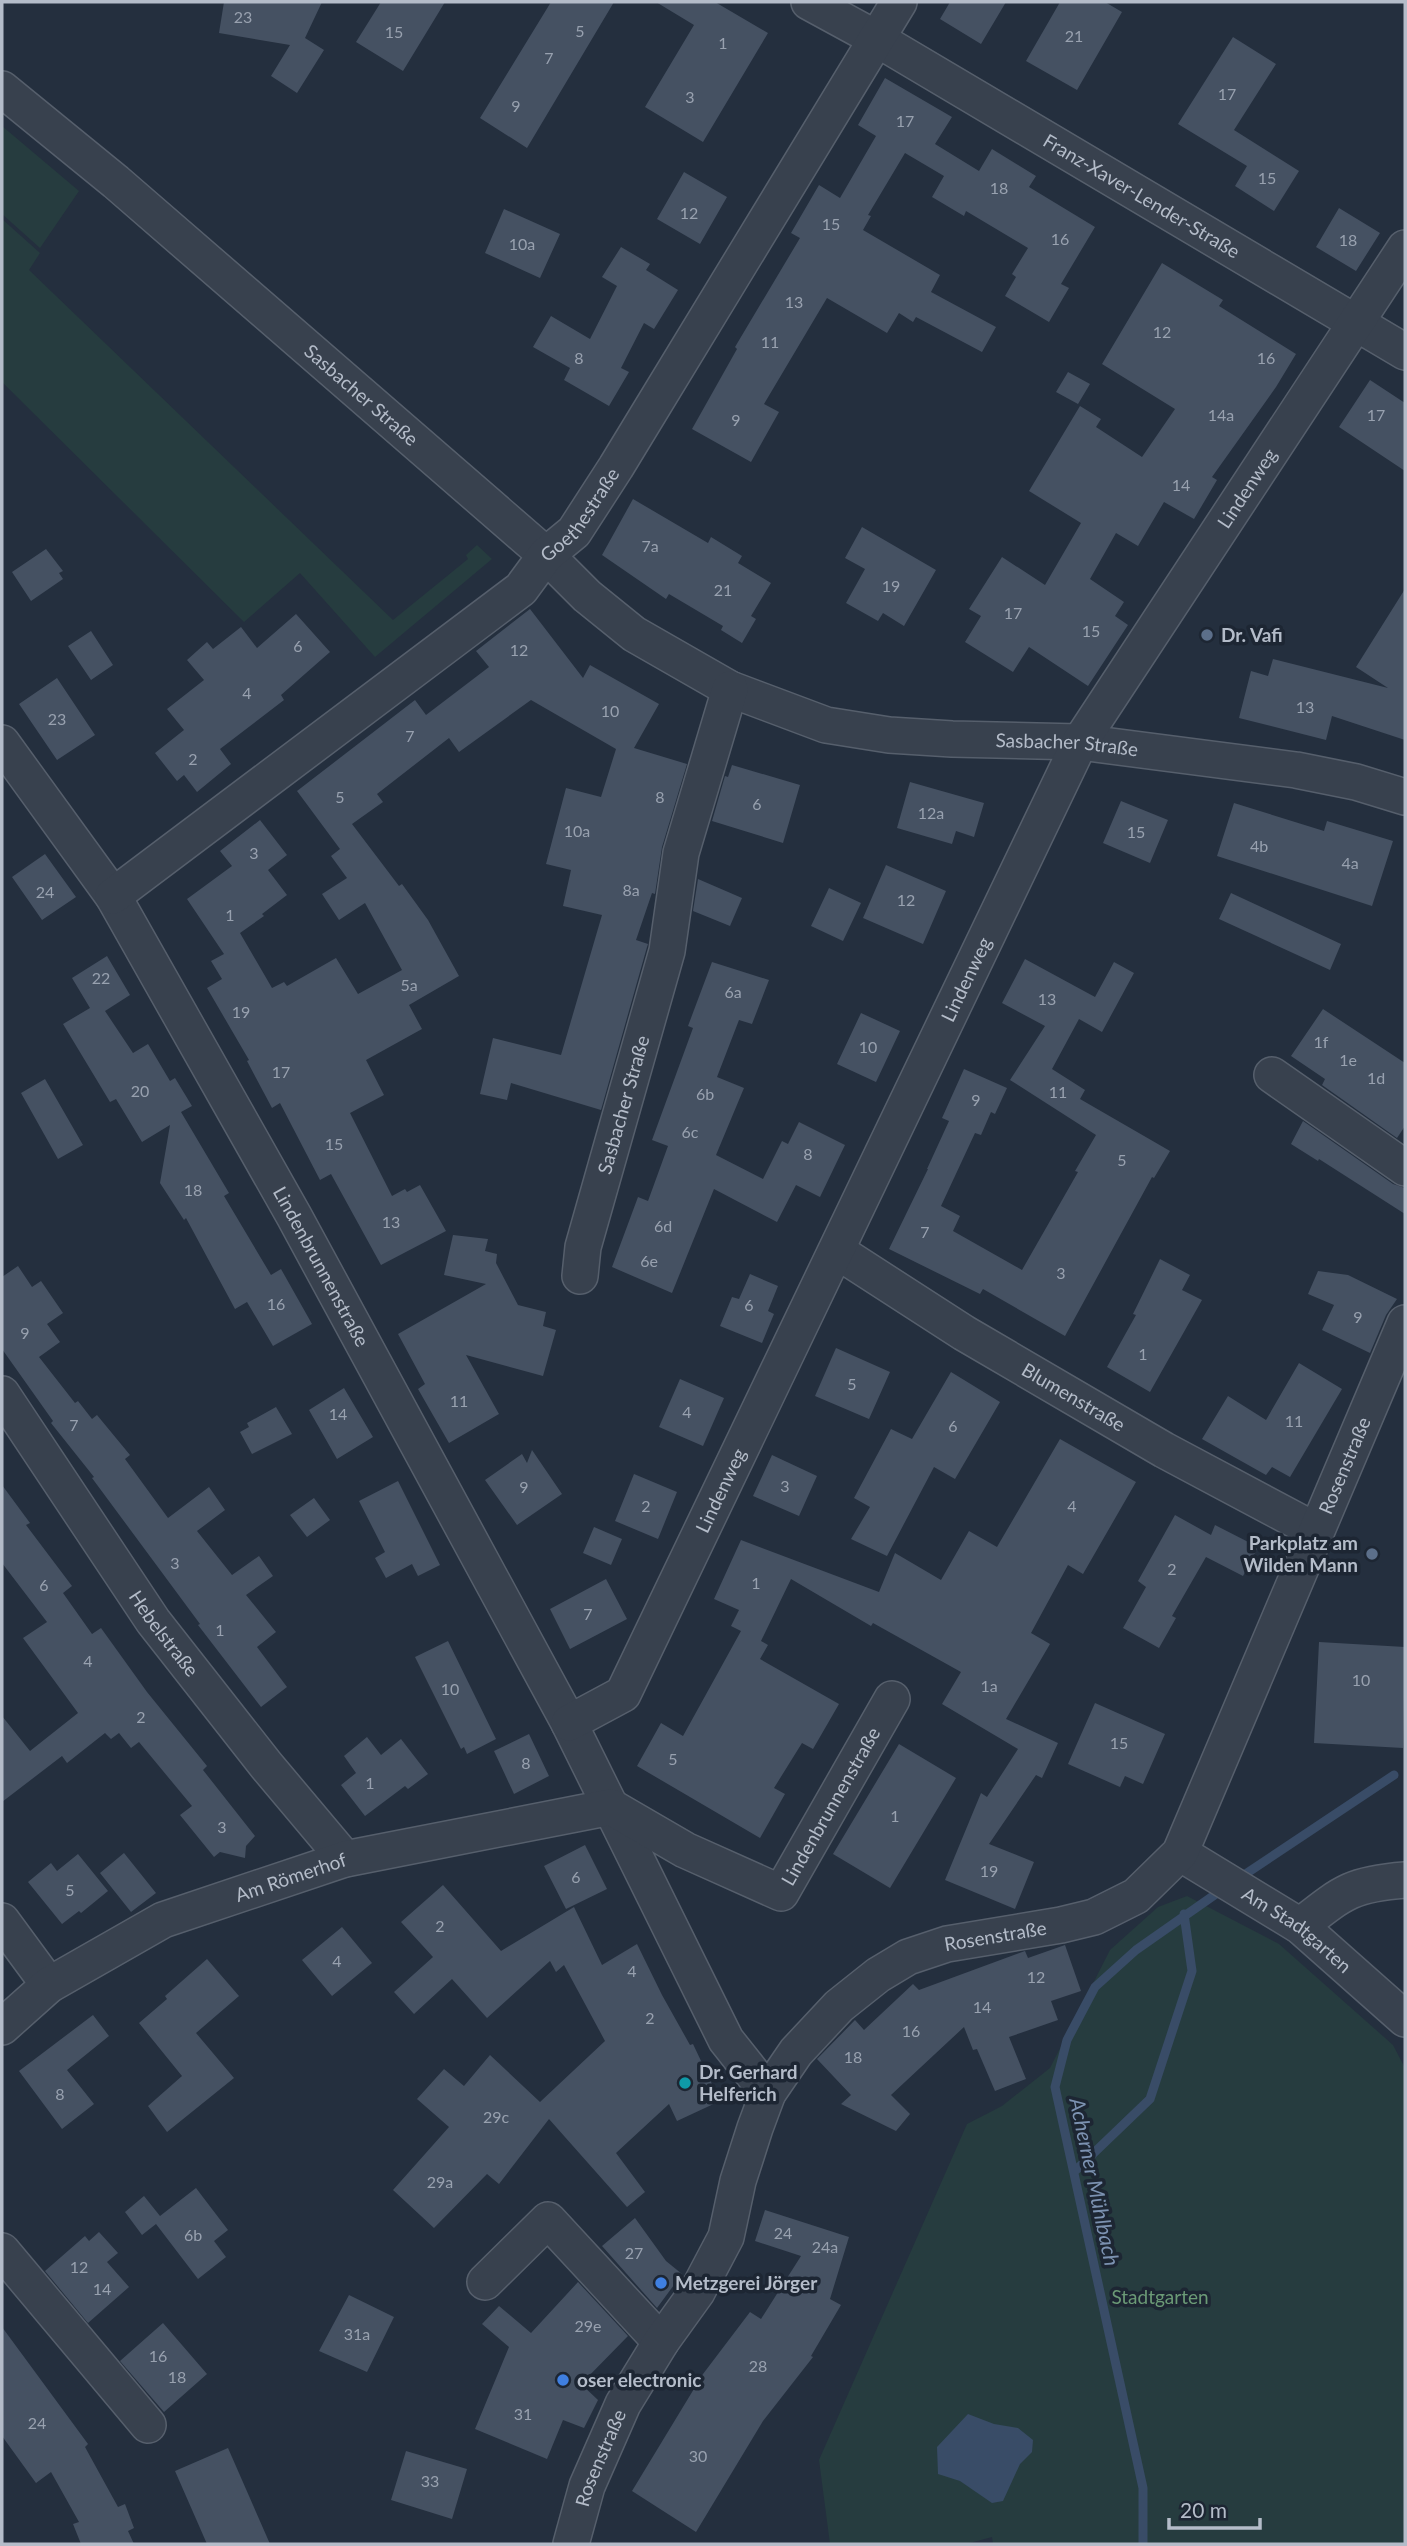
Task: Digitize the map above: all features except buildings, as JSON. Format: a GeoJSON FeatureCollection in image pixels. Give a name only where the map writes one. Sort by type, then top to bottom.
{"type":"FeatureCollection","features":[{"type":"Feature","properties":{"kind":"street","name":"Franz-Xaver-Lender-Straße"},"geometry":{"type":"LineString","coordinates":[[809,2],[877,38],[1405,352]]}},
{"type":"Feature","properties":{"kind":"street","name":"Goethestraße"},"geometry":{"type":"LineString","coordinates":[[113,895],[521,589],[546,555],[574,532],[899,2]]}},
{"type":"Feature","properties":{"kind":"street","name":"Sasbacher Straße"},"geometry":{"type":"LineString","coordinates":[[2,89],[116,182],[546,555],[587,596],[634,634],[730,689],[826,725],[889,735],[1080,742],[1296,770],[1356,782],[1405,797]]}},
{"type":"Feature","properties":{"kind":"street","name":"Lindenweg"},"geometry":{"type":"LineString","coordinates":[[569,1723],[623,1694],[1080,742],[1405,248]]}},
{"type":"Feature","properties":{"kind":"street","name":"Sasbacher Straße"},"geometry":{"type":"LineString","coordinates":[[580,1276],[583,1247],[667,951],[681,853],[730,689]]}},
{"type":"Feature","properties":{"kind":"street","name":"Lindenbrunnenstraße"},"geometry":{"type":"LineString","coordinates":[[4,750],[113,895],[294,1216],[569,1723],[726,2040],[768,2093]]}},
{"type":"Feature","properties":{"kind":"street"},"geometry":{"type":"LineString","coordinates":[[1272,1075],[1405,1168]]}},
{"type":"Feature","properties":{"kind":"street","name":"Blumenstraße"},"geometry":{"type":"LineString","coordinates":[[837,1251],[964,1333],[1164,1450],[1316,1531]]}},
{"type":"Feature","properties":{"kind":"street","name":"Rosenstraße"},"geometry":{"type":"LineString","coordinates":[[571,2544],[597,2458],[623,2404],[661,2342],[697,2292],[726,2237],[738,2181],[768,2093],[796,2052],[839,2006],[878,1975],[908,1957],[947,1944],[1061,1925],[1094,1916],[1136,1896],[1180,1853],[1405,1323]]}},
{"type":"Feature","properties":{"kind":"street","name":"Hebelstraße"},"geometry":{"type":"LineString","coordinates":[[2,1394],[153,1621],[265,1765],[345,1858]]}},
{"type":"Feature","properties":{"kind":"street","name":"Lindenbrunnenstraße"},"geometry":{"type":"LineString","coordinates":[[611,1807],[685,1850],[781,1893],[892,1699]]}},
{"type":"Feature","properties":{"kind":"street","name":"Am Römerhof"},"geometry":{"type":"LineString","coordinates":[[2,2027],[49,1985],[163,1920],[345,1858],[611,1807]]}},
{"type":"Feature","properties":{"kind":"street","name":"Am Stadtgarten"},"geometry":{"type":"LineString","coordinates":[[1180,1853],[1300,1926],[1405,2019]]}},
{"type":"Feature","properties":{"kind":"street"},"geometry":{"type":"LineString","coordinates":[[1300,1926],[1350,1889],[1378,1882],[1405,1880]]}},
{"type":"Feature","properties":{"kind":"street"},"geometry":{"type":"LineString","coordinates":[[2,1921],[49,1985]]}},
{"type":"Feature","properties":{"kind":"street"},"geometry":{"type":"LineString","coordinates":[[485,2282],[548,2220],[661,2342]]}},
{"type":"Feature","properties":{"kind":"street"},"geometry":{"type":"LineString","coordinates":[[2,2251],[148,2425]]}},
{"type":"Feature","properties":{"kind":"green space"},"geometry":{"type":"Polygon","coordinates":[[[2,126],[79,191],[40,248],[2,214],[2,126]]]}},
{"type":"Feature","properties":{"kind":"green space"},"geometry":{"type":"Polygon","coordinates":[[[2,219],[40,253],[29,270],[393,620],[468,559],[466,555],[477,545],[492,559],[375,657],[300,573],[244,622],[2,382],[2,219]]]}},
{"type":"Feature","properties":{"kind":"green space","name":"Stadtgarten"},"geometry":{"type":"Polygon","coordinates":[[[1187,1896],[1279,1944],[1393,2045],[1405,2068],[1405,2544],[993,2544],[992,2537],[966,2544],[830,2544],[819,2460],[967,2124],[1002,2106],[1050,2068],[1110,1950],[1158,1907],[1187,1896]]]}},
{"type":"Feature","properties":{"kind":"water"},"geometry":{"type":"Polygon","coordinates":[[[968,2414],[994,2424],[1018,2428],[1033,2440],[1032,2452],[1020,2464],[1003,2501],[992,2503],[960,2481],[938,2474],[937,2447],[968,2414]]]}},
{"type":"Feature","properties":{"kind":"waterway","name":"Acherner Mühlbach"},"geometry":{"type":"LineString","coordinates":[[1238,1879],[1394,1775]]}},
{"type":"Feature","properties":{"kind":"waterway","name":"Acherner Mühlbach"},"geometry":{"type":"LineString","coordinates":[[1143,2544],[1143,2488],[1055,2087],[1067,2040],[1095,1987],[1136,1950],[1223,1889]]}},
{"type":"Feature","properties":{"kind":"waterway"},"geometry":{"type":"LineString","coordinates":[[1075,2171],[1150,2099],[1192,1971],[1184,1914]]}},
{"type":"Feature","properties":{"kind":"place","name":"Dr. Vafi"},"geometry":{"type":"Point","coordinates":[1207,635]}},
{"type":"Feature","properties":{"kind":"place","name":"Parkplatz am Wilden Mann"},"geometry":{"type":"Point","coordinates":[1372,1554]}},
{"type":"Feature","properties":{"kind":"place","name":"Dr. Gerhard Helferich"},"geometry":{"type":"Point","coordinates":[685,2083]}},
{"type":"Feature","properties":{"kind":"place","name":"Metzgerei Jörger"},"geometry":{"type":"Point","coordinates":[661,2283]}},
{"type":"Feature","properties":{"kind":"place","name":"oser electronic"},"geometry":{"type":"Point","coordinates":[563,2380]}}]}
